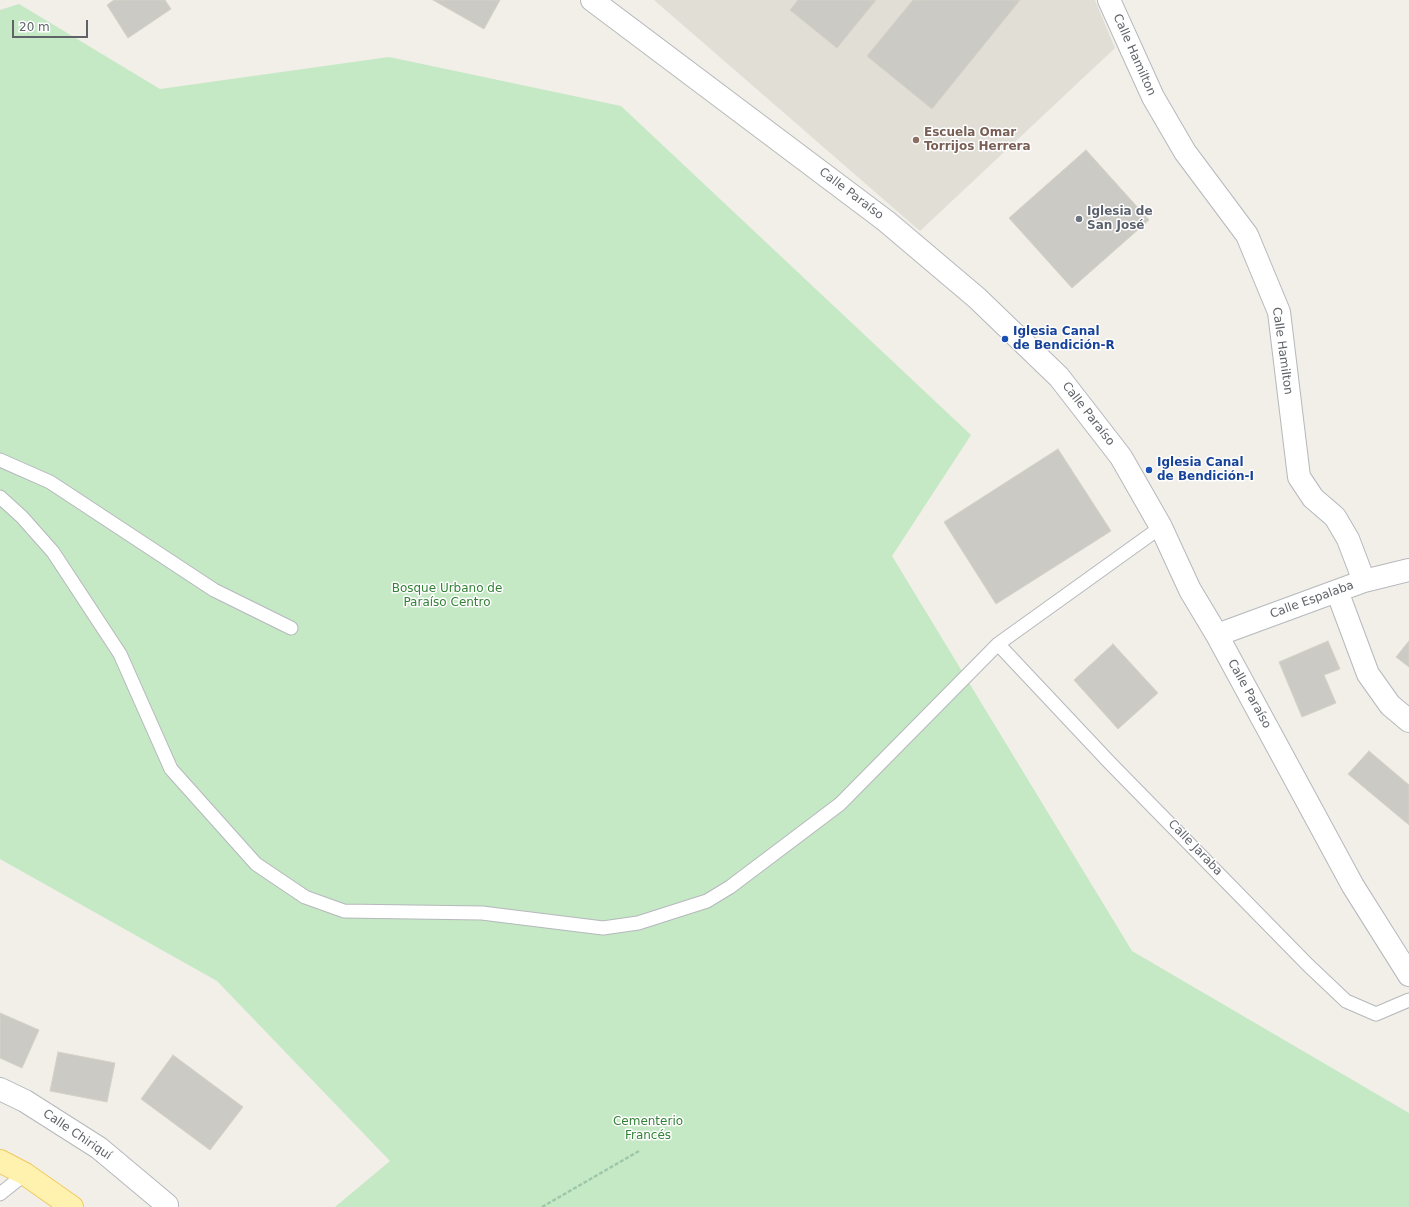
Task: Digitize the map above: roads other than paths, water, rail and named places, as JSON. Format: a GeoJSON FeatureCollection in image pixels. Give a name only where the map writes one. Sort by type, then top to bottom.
{"type":"FeatureCollection","features":[{"type":"Feature","properties":{"kind":"main road"},"geometry":{"type":"LineString","coordinates":[[0,1160],[25,1174],[72,1207]]}},
{"type":"Feature","properties":{"kind":"street","name":"Calle Paraíso"},"geometry":{"type":"LineString","coordinates":[[592,0],[886,221],[977,298],[1059,377],[1121,457],[1161,527],[1190,590],[1217,635],[1353,886],[1409,975]]}},
{"type":"Feature","properties":{"kind":"street","name":"Calle Hamilton"},"geometry":{"type":"LineString","coordinates":[[1109,0],[1153,97],[1185,152],[1247,235],[1279,312],[1299,477],[1313,498],[1335,517],[1348,539],[1364,582]]}},
{"type":"Feature","properties":{"kind":"street","name":"Calle Espalaba"},"geometry":{"type":"LineString","coordinates":[[1217,635],[1337,591],[1409,570]]}},
{"type":"Feature","properties":{"kind":"street"},"geometry":{"type":"LineString","coordinates":[[1337,591],[1368,674],[1390,705],[1409,721]]}},
{"type":"Feature","properties":{"kind":"street","name":"Calle Chiriquí"},"geometry":{"type":"LineString","coordinates":[[0,1088],[25,1101],[99,1148],[167,1205]]}},
{"type":"Feature","properties":{"kind":"lane"},"geometry":{"type":"LineString","coordinates":[[0,460],[50,482],[214,590],[291,628]]}},
{"type":"Feature","properties":{"kind":"lane"},"geometry":{"type":"LineString","coordinates":[[0,497],[22,517],[53,552],[120,654],[171,769],[256,864],[305,897],[344,911],[482,913],[603,928],[638,923],[707,900],[730,887],[840,804],[998,644],[1161,527]]}},
{"type":"Feature","properties":{"kind":"lane","name":"Calle Jaraba"},"geometry":{"type":"LineString","coordinates":[[998,644],[1110,763],[1308,965],[1346,1000],[1376,1014],[1409,1000]]}},
{"type":"Feature","properties":{"kind":"lane"},"geometry":{"type":"LineString","coordinates":[[0,1194],[25,1174]]}},
{"type":"Feature","properties":{"kind":"place","name":"Escuela Omar Torrijos Herrera"},"geometry":{"type":"Point","coordinates":[916,140]}},
{"type":"Feature","properties":{"kind":"place","name":"Iglesia de San José"},"geometry":{"type":"Point","coordinates":[1079,219]}},
{"type":"Feature","properties":{"kind":"place","name":"Iglesia Canal de Bendición-R"},"geometry":{"type":"Point","coordinates":[1005,339]}},
{"type":"Feature","properties":{"kind":"place","name":"Iglesia Canal de Bendición-I"},"geometry":{"type":"Point","coordinates":[1149,470]}},
{"type":"Feature","properties":{"kind":"park label","name":"Bosque Urbano de Paraíso Centro"},"geometry":{"type":"Point","coordinates":[447,596]}},
{"type":"Feature","properties":{"kind":"park label","name":"Cementerio Francés"},"geometry":{"type":"Point","coordinates":[648,1129]}}]}
